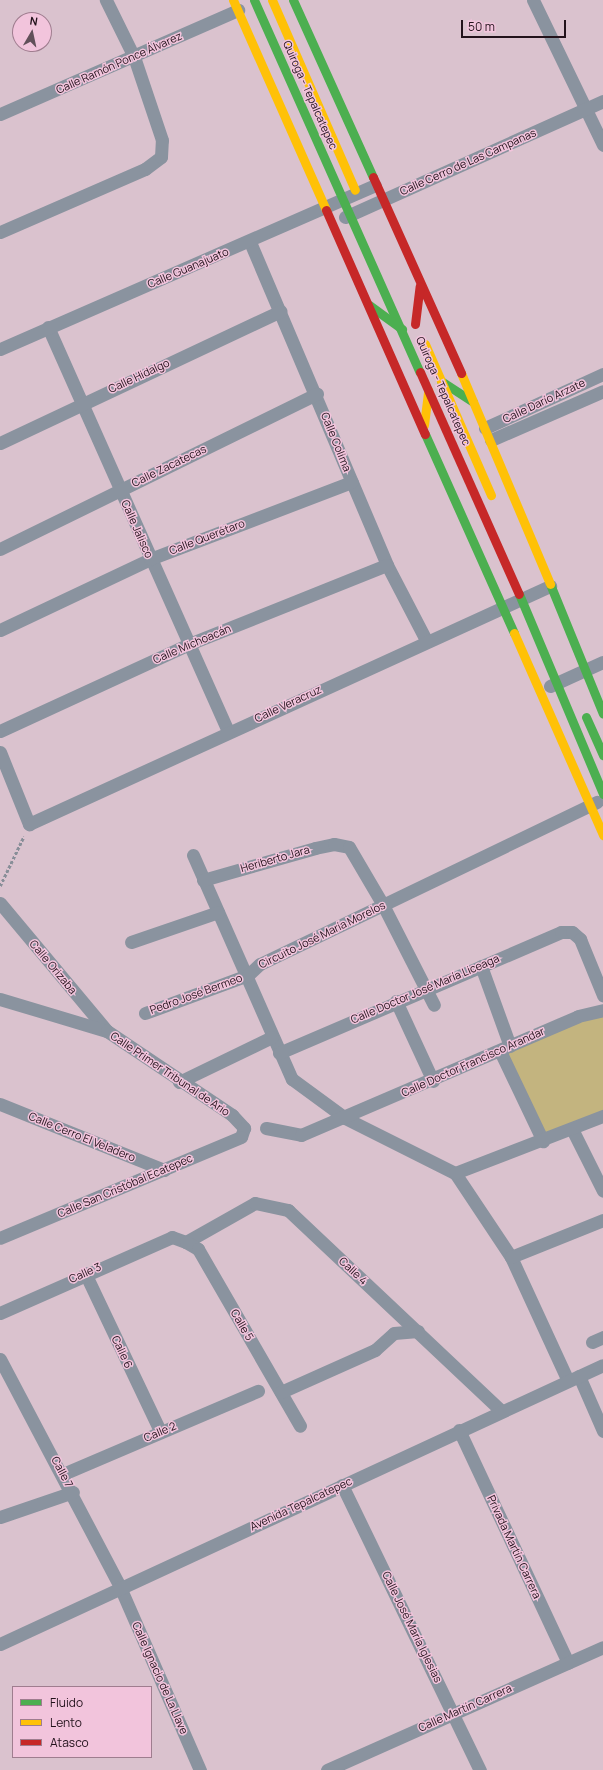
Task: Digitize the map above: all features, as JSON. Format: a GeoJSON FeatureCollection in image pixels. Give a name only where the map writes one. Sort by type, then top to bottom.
{"type":"FeatureCollection","features":[{"type":"Feature","properties":{"kind":"street"},"geometry":{"type":"LineString","coordinates":[[0,232],[145,169],[161,157],[162,140],[134,57],[106,0]]}},
{"type":"Feature","properties":{"kind":"street","name":"Quiroga - Tepalcatepec"},"geometry":{"type":"LineString","coordinates":[[254,0],[428,387],[528,592],[566,679],[603,794]]}},
{"type":"Feature","properties":{"kind":"street","name":"Quiroga - Tepalcatepec"},"geometry":{"type":"LineString","coordinates":[[272,0],[365,212]]}},
{"type":"Feature","properties":{"kind":"street"},"geometry":{"type":"LineString","coordinates":[[293,0],[420,286],[488,434],[584,671],[603,714]]}},
{"type":"Feature","properties":{"kind":"street"},"geometry":{"type":"LineString","coordinates":[[533,0],[603,145]]}},
{"type":"Feature","properties":{"kind":"street"},"geometry":{"type":"LineString","coordinates":[[235,5],[334,222],[369,305],[504,605],[603,835]]}},
{"type":"Feature","properties":{"kind":"street","name":"Calle Ramón Ponce Álvarez"},"geometry":{"type":"LineString","coordinates":[[0,114],[134,57],[235,5]]}},
{"type":"Feature","properties":{"kind":"street","name":"Calle Cerro de Las Campanas"},"geometry":{"type":"LineString","coordinates":[[334,222],[351,214],[365,212],[382,200],[603,102]]}},
{"type":"Feature","properties":{"kind":"street","name":"Calle Guanajuato"},"geometry":{"type":"LineString","coordinates":[[0,349],[48,327],[250,242],[375,185]]}},
{"type":"Feature","properties":{"kind":"street","name":"Calle Colima"},"geometry":{"type":"LineString","coordinates":[[250,242],[317,394],[387,564],[426,640]]}},
{"type":"Feature","properties":{"kind":"street"},"geometry":{"type":"LineString","coordinates":[[416,324],[420,286]]}},
{"type":"Feature","properties":{"kind":"street","name":"Quiroga - Tepalcatepec"},"geometry":{"type":"LineString","coordinates":[[406,303],[442,381],[496,506]]}},
{"type":"Feature","properties":{"kind":"street"},"geometry":{"type":"LineString","coordinates":[[369,305],[404,331]]}},
{"type":"Feature","properties":{"kind":"street","name":"Calle Hidalgo"},"geometry":{"type":"LineString","coordinates":[[0,443],[81,403],[280,312]]}},
{"type":"Feature","properties":{"kind":"street","name":"Calle Jalisco"},"geometry":{"type":"LineString","coordinates":[[48,327],[228,732]]}},
{"type":"Feature","properties":{"kind":"street","name":"Calle Darío Arzate"},"geometry":{"type":"LineString","coordinates":[[488,434],[603,374]]}},
{"type":"Feature","properties":{"kind":"street"},"geometry":{"type":"LineString","coordinates":[[442,381],[474,402]]}},
{"type":"Feature","properties":{"kind":"street"},"geometry":{"type":"LineString","coordinates":[[424,425],[428,387]]}},
{"type":"Feature","properties":{"kind":"street","name":"Calle Darío Arzate"},"geometry":{"type":"LineString","coordinates":[[488,434],[603,391]]}},
{"type":"Feature","properties":{"kind":"street","name":"Calle Zacatecas"},"geometry":{"type":"LineString","coordinates":[[0,549],[317,394]]}},
{"type":"Feature","properties":{"kind":"street","name":"Calle Querétaro"},"geometry":{"type":"LineString","coordinates":[[0,630],[150,559],[352,482]]}},
{"type":"Feature","properties":{"kind":"street","name":"Calle Michoacán"},"geometry":{"type":"LineString","coordinates":[[0,731],[189,644],[387,564]]}},
{"type":"Feature","properties":{"kind":"street","name":"Calle Veracruz"},"geometry":{"type":"LineString","coordinates":[[28,824],[504,605],[528,592],[550,586]]}},
{"type":"Feature","properties":{"kind":"street","name":"Quiroga - Tepalcatepec"},"geometry":{"type":"LineString","coordinates":[[528,592],[539,607]]}},
{"type":"Feature","properties":{"kind":"street"},"geometry":{"type":"LineString","coordinates":[[540,691],[603,662]]}},
{"type":"Feature","properties":{"kind":"street"},"geometry":{"type":"LineString","coordinates":[[581,706],[603,754]]}},
{"type":"Feature","properties":{"kind":"street"},"geometry":{"type":"LineString","coordinates":[[0,752],[28,824]]}},
{"type":"Feature","properties":{"kind":"street","name":"Circuito José María Morelos"},"geometry":{"type":"LineString","coordinates":[[455,1172],[345,1118],[292,1079],[272,1037],[248,975],[260,964],[603,799]]}},
{"type":"Feature","properties":{"kind":"street","name":"Heriberto Jara"},"geometry":{"type":"LineString","coordinates":[[203,880],[334,844],[349,847],[384,905]]}},
{"type":"Feature","properties":{"kind":"street"},"geometry":{"type":"LineString","coordinates":[[193,855],[203,880],[248,975]]}},
{"type":"Feature","properties":{"kind":"street","name":"Calle Orizaba"},"geometry":{"type":"LineString","coordinates":[[0,903],[107,1031]]}},
{"type":"Feature","properties":{"kind":"street"},"geometry":{"type":"LineString","coordinates":[[384,905],[434,1005]]}},
{"type":"Feature","properties":{"kind":"street"},"geometry":{"type":"LineString","coordinates":[[131,942],[218,912]]}},
{"type":"Feature","properties":{"kind":"street","name":"Calle Doctor José María Liceaga"},"geometry":{"type":"LineString","coordinates":[[279,1053],[425,988],[561,932],[572,932],[580,938],[603,995]]}},
{"type":"Feature","properties":{"kind":"street"},"geometry":{"type":"LineString","coordinates":[[481,966],[505,1048],[538,1143]]}},
{"type":"Feature","properties":{"kind":"street","name":"Pedro José Bermeo"},"geometry":{"type":"LineString","coordinates":[[145,1013],[248,975]]}},
{"type":"Feature","properties":{"kind":"street","name":"Calle Primer Tribunal de Ario"},"geometry":{"type":"LineString","coordinates":[[0,999],[107,1031],[179,1082],[232,1115],[244,1128]]}},
{"type":"Feature","properties":{"kind":"street"},"geometry":{"type":"LineString","coordinates":[[396,1001],[433,1081]]}},
{"type":"Feature","properties":{"kind":"street","name":"Calle Doctor Francisco Arandar"},"geometry":{"type":"LineString","coordinates":[[266,1128],[300,1135],[433,1081],[578,1016],[603,1010]]}},
{"type":"Feature","properties":{"kind":"street"},"geometry":{"type":"LineString","coordinates":[[179,1082],[272,1037]]}},
{"type":"Feature","properties":{"kind":"street","name":"Calle Cerro El Veladero"},"geometry":{"type":"LineString","coordinates":[[0,1104],[164,1170]]}},
{"type":"Feature","properties":{"kind":"street"},"geometry":{"type":"LineString","coordinates":[[603,1116],[538,1143],[455,1172],[511,1257],[574,1379],[603,1431]]}},
{"type":"Feature","properties":{"kind":"street","name":"Calle San Cristóbal Ecatepec"},"geometry":{"type":"LineString","coordinates":[[0,1238],[164,1170],[241,1136],[244,1128]]}},
{"type":"Feature","properties":{"kind":"street"},"geometry":{"type":"LineString","coordinates":[[572,1129],[603,1191]]}},
{"type":"Feature","properties":{"kind":"street","name":"Calle 4"},"geometry":{"type":"LineString","coordinates":[[186,1242],[255,1203],[288,1210],[500,1410]]}},
{"type":"Feature","properties":{"kind":"street"},"geometry":{"type":"LineString","coordinates":[[511,1257],[603,1220]]}},
{"type":"Feature","properties":{"kind":"street","name":"Calle 5"},"geometry":{"type":"LineString","coordinates":[[172,1237],[186,1242],[198,1249],[300,1426]]}},
{"type":"Feature","properties":{"kind":"street","name":"Calle 3"},"geometry":{"type":"LineString","coordinates":[[0,1313],[85,1273],[172,1237]]}},
{"type":"Feature","properties":{"kind":"street","name":"Calle 6"},"geometry":{"type":"LineString","coordinates":[[85,1273],[160,1431]]}},
{"type":"Feature","properties":{"kind":"street"},"geometry":{"type":"LineString","coordinates":[[281,1392],[375,1350],[394,1333],[418,1331]]}},
{"type":"Feature","properties":{"kind":"street","name":"Calle 7"},"geometry":{"type":"LineString","coordinates":[[0,1359],[73,1492],[120,1587]]}},
{"type":"Feature","properties":{"kind":"street","name":"Avenida Tepalcatepec"},"geometry":{"type":"LineString","coordinates":[[0,1644],[500,1410],[574,1379],[603,1365]]}},
{"type":"Feature","properties":{"kind":"street","name":"Calle 2"},"geometry":{"type":"LineString","coordinates":[[63,1474],[160,1431],[258,1391]]}},
{"type":"Feature","properties":{"kind":"street","name":"Privada Martín Carrera"},"geometry":{"type":"LineString","coordinates":[[460,1430],[568,1663]]}},
{"type":"Feature","properties":{"kind":"street","name":"Calle José María Iglesias"},"geometry":{"type":"LineString","coordinates":[[342,1485],[454,1712],[480,1770]]}},
{"type":"Feature","properties":{"kind":"street"},"geometry":{"type":"LineString","coordinates":[[0,1517],[73,1492]]}},
{"type":"Feature","properties":{"kind":"street","name":"Calle Ignacio de La Llave"},"geometry":{"type":"LineString","coordinates":[[120,1587],[200,1770]]}},
{"type":"Feature","properties":{"kind":"street","name":"Calle Martín Carrera"},"geometry":{"type":"LineString","coordinates":[[327,1770],[454,1712],[603,1647]]}},
{"type":"Feature","properties":{"kind":"path"},"geometry":{"type":"LineString","coordinates":[[0,886],[16,859],[28,824]]}},
{"type":"Feature","properties":{"kind":"shaded area"},"geometry":{"type":"Polygon","coordinates":[[[603,1011],[603,1114],[544,1139],[502,1051],[603,1011]]]}},
{"type":"Feature","properties":{"kind":"traffic: fast"},"geometry":{"type":"LineString","coordinates":[[254,0],[420,372]]}},
{"type":"Feature","properties":{"kind":"traffic: fast"},"geometry":{"type":"LineString","coordinates":[[293,0],[373,177]]}},
{"type":"Feature","properties":{"kind":"traffic: fast"},"geometry":{"type":"LineString","coordinates":[[369,305],[402,329]]}},
{"type":"Feature","properties":{"kind":"traffic: fast"},"geometry":{"type":"LineString","coordinates":[[441,381],[473,402]]}},
{"type":"Feature","properties":{"kind":"traffic: fast"},"geometry":{"type":"LineString","coordinates":[[425,434],[514,633]]}},
{"type":"Feature","properties":{"kind":"traffic: fast"},"geometry":{"type":"LineString","coordinates":[[550,584],[603,714]]}},
{"type":"Feature","properties":{"kind":"traffic: fast"},"geometry":{"type":"LineString","coordinates":[[519,594],[603,794]]}},
{"type":"Feature","properties":{"kind":"traffic: fast"},"geometry":{"type":"LineString","coordinates":[[586,717],[603,755]]}},
{"type":"Feature","properties":{"kind":"traffic: slow"},"geometry":{"type":"LineString","coordinates":[[233,0],[326,210]]}},
{"type":"Feature","properties":{"kind":"traffic: slow"},"geometry":{"type":"LineString","coordinates":[[272,0],[355,190]]}},
{"type":"Feature","properties":{"kind":"traffic: slow"},"geometry":{"type":"LineString","coordinates":[[425,344],[491,495]]}},
{"type":"Feature","properties":{"kind":"traffic: slow"},"geometry":{"type":"LineString","coordinates":[[461,373],[550,584]]}},
{"type":"Feature","properties":{"kind":"traffic: slow"},"geometry":{"type":"LineString","coordinates":[[424,425],[428,390]]}},
{"type":"Feature","properties":{"kind":"traffic: slow"},"geometry":{"type":"LineString","coordinates":[[514,633],[603,835]]}},
{"type":"Feature","properties":{"kind":"traffic: jam"},"geometry":{"type":"LineString","coordinates":[[373,177],[461,373]]}},
{"type":"Feature","properties":{"kind":"traffic: jam"},"geometry":{"type":"LineString","coordinates":[[326,210],[425,434]]}},
{"type":"Feature","properties":{"kind":"traffic: jam"},"geometry":{"type":"LineString","coordinates":[[415,324],[420,286]]}},
{"type":"Feature","properties":{"kind":"traffic: jam"},"geometry":{"type":"LineString","coordinates":[[420,372],[519,594]]}}]}
